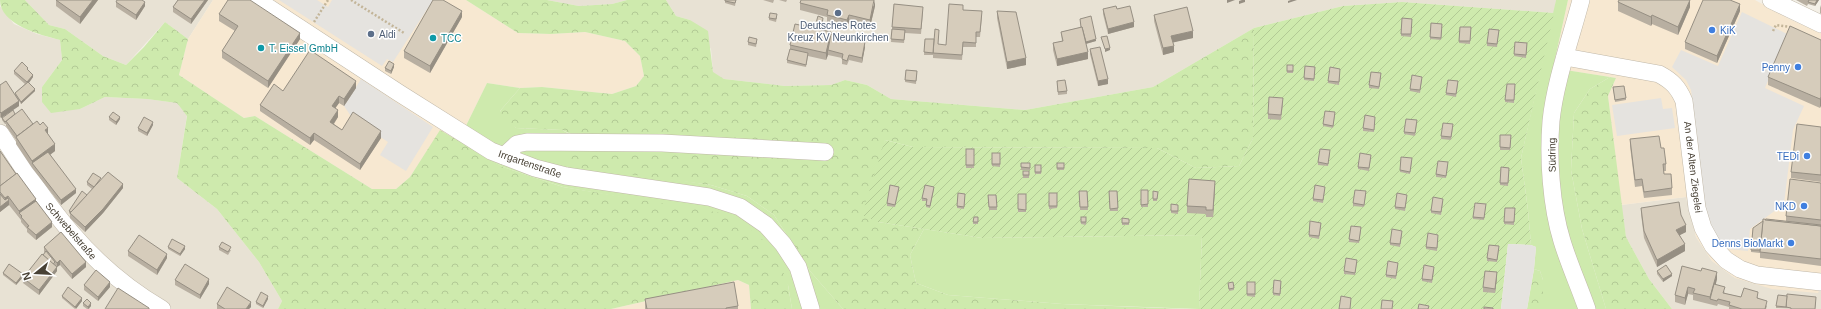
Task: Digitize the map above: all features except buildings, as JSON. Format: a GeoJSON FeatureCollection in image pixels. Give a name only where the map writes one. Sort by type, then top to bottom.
{"type":"FeatureCollection","features":[{"type":"Feature","properties":{"kind":"street","name":"Irrgartenstraße"},"geometry":{"type":"LineString","coordinates":[[257,0],[412,102],[491,151],[536,168],[566,176],[709,197],[740,207],[766,225],[783,244],[798,267],[811,309]]}},
{"type":"Feature","properties":{"kind":"street","name":"Südring"},"geometry":{"type":"LineString","coordinates":[[1581,0],[1566,56],[1552,120],[1551,160],[1555,205],[1562,240],[1587,309]]}},
{"type":"Feature","properties":{"kind":"street"},"geometry":{"type":"LineString","coordinates":[[1771,0],[1821,24]]}},
{"type":"Feature","properties":{"kind":"street","name":"An der Alten Ziegelei"},"geometry":{"type":"LineString","coordinates":[[1566,56],[1659,74],[1671,81],[1679,90],[1684,101],[1697,208],[1703,228],[1713,246],[1726,260],[1740,269],[1757,275],[1821,282]]}},
{"type":"Feature","properties":{"kind":"street","name":"Schwebelstraße"},"geometry":{"type":"LineString","coordinates":[[0,133],[41,196],[85,248],[121,281],[162,309]]}},
{"type":"Feature","properties":{"kind":"street"},"geometry":{"type":"LineString","coordinates":[[504,156],[517,144],[527,142],[662,143],[825,152]]}},
{"type":"Feature","properties":{"kind":"path"},"geometry":{"type":"LineString","coordinates":[[307,32],[328,0]]}},
{"type":"Feature","properties":{"kind":"path"},"geometry":{"type":"LineString","coordinates":[[352,0],[404,33]]}},
{"type":"Feature","properties":{"kind":"shaded area"},"geometry":{"type":"Polygon","coordinates":[[[25,0],[213,0],[188,39],[165,22],[126,65],[103,56],[65,29],[49,25],[25,0]]]}},
{"type":"Feature","properties":{"kind":"shaded area"},"geometry":{"type":"Polygon","coordinates":[[[213,0],[466,0],[518,33],[551,34],[585,32],[625,41],[640,56],[644,76],[636,86],[612,94],[542,87],[520,88],[487,83],[458,142],[440,131],[410,177],[396,189],[372,189],[255,116],[244,118],[179,75],[188,39],[213,0]]]}},
{"type":"Feature","properties":{"kind":"shaded area","name":"Aldi"},"geometry":{"type":"Polygon","coordinates":[[[279,0],[317,0],[328,7],[332,0],[433,0],[393,62],[387,59],[382,66],[279,0]]]}},
{"type":"Feature","properties":{"kind":"shaded area"},"geometry":{"type":"Polygon","coordinates":[[[547,0],[627,0],[612,4],[579,6],[547,0]]]}},
{"type":"Feature","properties":{"kind":"shaded area"},"geometry":{"type":"Polygon","coordinates":[[[666,0],[1556,0],[1554,13],[1402,2],[1343,6],[1254,28],[1153,87],[1025,110],[891,99],[867,85],[845,80],[831,85],[785,86],[724,79],[713,73],[711,49],[690,20],[676,16],[666,0]]]}},
{"type":"Feature","properties":{"kind":"shaded area"},"geometry":{"type":"Polygon","coordinates":[[[1568,0],[1755,0],[1789,19],[1821,33],[1821,286],[1818,293],[1772,289],[1735,278],[1712,261],[1696,237],[1686,197],[1621,205],[1608,96],[1616,78],[1553,68],[1568,0]]]}},
{"type":"Feature","properties":{"kind":"shaded area"},"geometry":{"type":"Polygon","coordinates":[[[0,6],[14,24],[37,34],[60,40],[62,60],[42,87],[80,109],[105,97],[147,99],[177,103],[187,115],[177,178],[217,209],[259,262],[282,301],[278,309],[0,309],[0,6]]]}},
{"type":"Feature","properties":{"kind":"shaded area"},"geometry":{"type":"Polygon","coordinates":[[[1742,12],[1787,34],[1765,88],[1804,106],[1793,130],[1784,204],[1750,229],[1748,251],[1728,249],[1720,241],[1711,226],[1706,212],[1691,90],[1686,80],[1672,67],[1681,50],[1718,66],[1742,12]]]}},
{"type":"Feature","properties":{"kind":"shaded area"},"geometry":{"type":"Polygon","coordinates":[[[361,79],[433,127],[406,171],[380,155],[388,142],[353,119],[344,106],[361,79]]]}},
{"type":"Feature","properties":{"kind":"shaded area"},"geometry":{"type":"Polygon","coordinates":[[[1661,98],[1663,109],[1672,108],[1675,128],[1617,136],[1612,105],[1661,98]]]}},
{"type":"Feature","properties":{"kind":"shaded area"},"geometry":{"type":"Polygon","coordinates":[[[1686,197],[1696,237],[1712,261],[1735,278],[1821,286],[1821,309],[1672,309],[1649,279],[1626,237],[1621,205],[1686,197]]]}},
{"type":"Feature","properties":{"kind":"shaded area"},"geometry":{"type":"Polygon","coordinates":[[[1508,244],[1531,245],[1536,247],[1527,309],[1501,309],[1508,244]]]}},
{"type":"Feature","properties":{"kind":"shaded area"},"geometry":{"type":"Polygon","coordinates":[[[738,280],[749,285],[751,309],[611,309],[738,280]]]}},
{"type":"Feature","properties":{"kind":"green space"},"geometry":{"type":"Polygon","coordinates":[[[0,0],[25,0],[49,25],[65,29],[103,56],[126,65],[144,47],[165,22],[188,39],[179,75],[244,118],[255,116],[372,189],[396,189],[410,177],[440,130],[503,167],[563,187],[721,213],[757,234],[777,255],[788,285],[792,309],[751,309],[749,285],[738,280],[611,309],[278,309],[282,301],[259,262],[217,209],[177,178],[187,116],[177,103],[147,99],[105,97],[80,109],[51,113],[42,102],[42,87],[62,60],[60,40],[33,32],[14,22],[2,9],[0,0]]]}},
{"type":"Feature","properties":{"kind":"green space"},"geometry":{"type":"Polygon","coordinates":[[[466,0],[547,0],[579,6],[612,4],[627,0],[666,0],[676,16],[690,20],[708,31],[713,72],[724,79],[785,86],[831,85],[845,80],[867,85],[891,99],[1025,110],[1153,87],[1254,28],[1253,138],[1239,166],[1196,168],[1157,148],[913,147],[885,140],[878,222],[924,229],[910,255],[916,283],[948,295],[1062,304],[1187,309],[843,309],[810,271],[774,215],[747,196],[711,185],[575,167],[565,161],[563,153],[571,146],[573,135],[562,130],[516,128],[505,120],[500,111],[520,88],[542,87],[612,94],[636,86],[644,76],[640,56],[625,41],[585,32],[551,34],[518,33],[466,0]]]}},
{"type":"Feature","properties":{"kind":"green space"},"geometry":{"type":"Polygon","coordinates":[[[1556,0],[1568,0],[1553,68],[1610,77],[1590,89],[1574,113],[1571,170],[1582,229],[1606,309],[1543,309],[1543,280],[1540,271],[1534,269],[1536,247],[1531,245],[1521,158],[1556,0]]]}},
{"type":"Feature","properties":{"kind":"green space"},"geometry":{"type":"Polygon","coordinates":[[[1402,2],[1554,13],[1521,158],[1531,245],[1508,244],[1501,309],[1199,309],[1202,235],[982,238],[878,222],[862,215],[885,140],[913,147],[1157,148],[1196,168],[1239,166],[1253,138],[1254,28],[1343,6],[1402,2]]]}},
{"type":"Feature","properties":{"kind":"green space"},"geometry":{"type":"Polygon","coordinates":[[[1610,77],[1616,78],[1608,96],[1626,237],[1649,279],[1672,309],[1606,309],[1582,229],[1571,170],[1574,113],[1590,89],[1610,77]]]}},
{"type":"Feature","properties":{"kind":"green space"},"geometry":{"type":"Polygon","coordinates":[[[487,83],[520,88],[500,111],[516,128],[562,130],[651,176],[711,185],[747,196],[774,215],[810,271],[843,309],[792,309],[788,285],[626,198],[563,187],[503,167],[458,142],[487,83]]]}},
{"type":"Feature","properties":{"kind":"green space"},"geometry":{"type":"Polygon","coordinates":[[[924,229],[982,238],[1202,235],[1199,309],[1062,304],[948,295],[916,283],[910,255],[924,229]]]}},
{"type":"Feature","properties":{"kind":"green space"},"geometry":{"type":"Polygon","coordinates":[[[1534,269],[1540,271],[1543,280],[1543,309],[1527,309],[1534,269]]]}},
{"type":"Feature","properties":{"kind":"place","name":"Deutsches Rotes Kreuz KV Neunkirchen"},"geometry":{"type":"Point","coordinates":[838,13]}},
{"type":"Feature","properties":{"kind":"place","name":"KiK"},"geometry":{"type":"Point","coordinates":[1712,30]}},
{"type":"Feature","properties":{"kind":"place","name":"Aldi"},"geometry":{"type":"Point","coordinates":[371,34]}},
{"type":"Feature","properties":{"kind":"place","name":"TCC"},"geometry":{"type":"Point","coordinates":[433,38]}},
{"type":"Feature","properties":{"kind":"place","name":"T. Eissel GmbH"},"geometry":{"type":"Point","coordinates":[261,48]}},
{"type":"Feature","properties":{"kind":"place","name":"Penny"},"geometry":{"type":"Point","coordinates":[1798,67]}},
{"type":"Feature","properties":{"kind":"place","name":"TEDi"},"geometry":{"type":"Point","coordinates":[1807,156]}},
{"type":"Feature","properties":{"kind":"place","name":"NKD"},"geometry":{"type":"Point","coordinates":[1804,206]}},
{"type":"Feature","properties":{"kind":"place","name":"Denns BioMarkt"},"geometry":{"type":"Point","coordinates":[1791,243]}}]}
